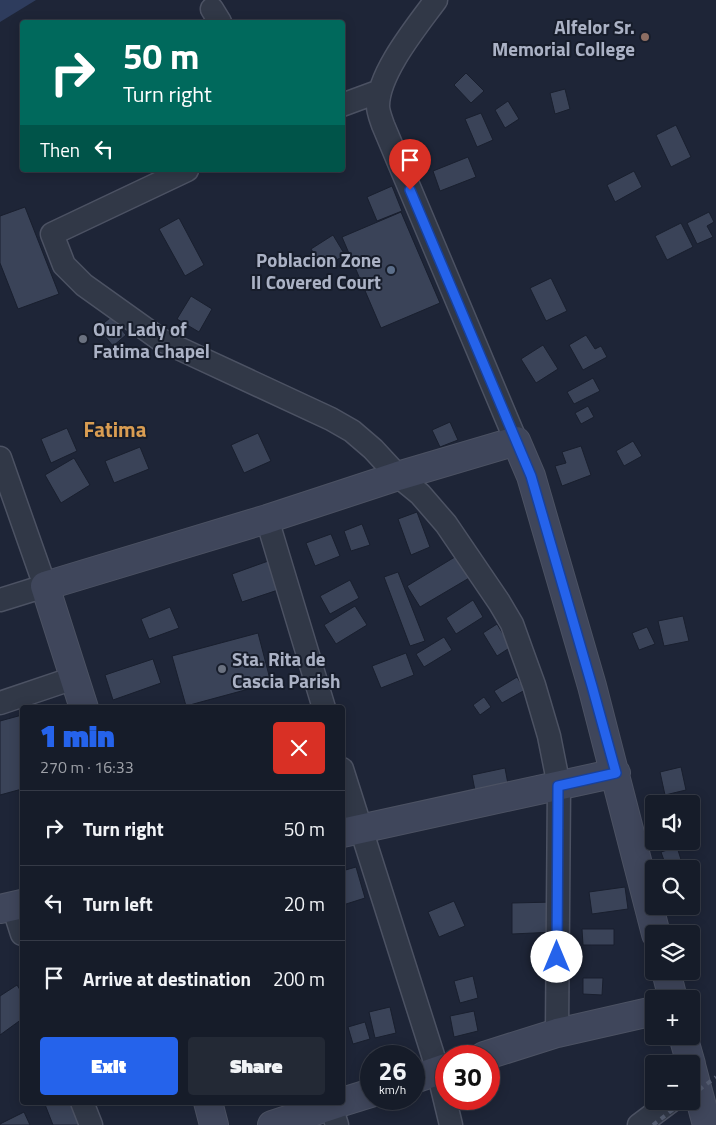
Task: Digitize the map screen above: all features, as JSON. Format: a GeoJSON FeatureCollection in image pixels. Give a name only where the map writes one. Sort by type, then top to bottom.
{"type":"FeatureCollection","features":[{"type":"Feature","properties":{"kind":"street"},"geometry":{"type":"LineString","coordinates":[[436,0],[394,60],[380,91],[378,107],[383,125],[531,476],[616,773],[654,925]]}},
{"type":"Feature","properties":{"kind":"street"},"geometry":{"type":"LineString","coordinates":[[345,104],[380,91]]}},
{"type":"Feature","properties":{"kind":"street"},"geometry":{"type":"LineString","coordinates":[[183,172],[52,234],[64,265],[84,285],[161,340],[331,420],[352,432],[373,449],[398,476],[420,494],[446,524],[499,602],[512,624],[536,693],[549,736],[558,786],[557,1033]]}},
{"type":"Feature","properties":{"kind":"street"},"geometry":{"type":"LineString","coordinates":[[0,600],[516,441]]}},
{"type":"Feature","properties":{"kind":"street"},"geometry":{"type":"LineString","coordinates":[[2,468],[45,586],[83,705]]}},
{"type":"Feature","properties":{"kind":"street"},"geometry":{"type":"LineString","coordinates":[[267,519],[323,705]]}},
{"type":"Feature","properties":{"kind":"street"},"geometry":{"type":"LineString","coordinates":[[0,703],[74,678]]}},
{"type":"Feature","properties":{"kind":"street"},"geometry":{"type":"LineString","coordinates":[[352,831],[616,773]]}},
{"type":"Feature","properties":{"kind":"street"},"geometry":{"type":"LineString","coordinates":[[345,788],[352,831],[451,1125]]}},
{"type":"Feature","properties":{"kind":"street"},"geometry":{"type":"LineString","coordinates":[[12,906],[20,928]]}},
{"type":"Feature","properties":{"kind":"street"},"geometry":{"type":"LineString","coordinates":[[500,1051],[557,1033],[645,1013]]}},
{"type":"Feature","properties":{"kind":"street"},"geometry":{"type":"LineString","coordinates":[[272,1125],[338,1109],[360,1098]]}},
{"type":"Feature","properties":{"kind":"street"},"geometry":{"type":"LineString","coordinates":[[700,1103],[706,1125]]}},
{"type":"Feature","properties":{"kind":"street"},"geometry":{"type":"LineString","coordinates":[[83,1105],[90,1125]]}},
{"type":"Feature","properties":{"kind":"street"},"geometry":{"type":"LineString","coordinates":[[209,1105],[214,1125]]}},
{"type":"Feature","properties":{"kind":"street"},"geometry":{"type":"LineString","coordinates":[[639,1125],[658,1110]]}},
{"type":"Feature","properties":{"kind":"water"},"geometry":{"type":"Polygon","coordinates":[[[0,0],[36,0],[0,22],[0,0]]]}},
{"type":"Feature","properties":{"kind":"building"},"geometry":{"type":"Polygon","coordinates":[[[466,73],[484,91],[471,103],[454,85],[466,73]]]}},
{"type":"Feature","properties":{"kind":"building"},"geometry":{"type":"Polygon","coordinates":[[[565,89],[570,109],[555,114],[550,93],[565,89]]]}},
{"type":"Feature","properties":{"kind":"building"},"geometry":{"type":"Polygon","coordinates":[[[508,101],[519,119],[505,128],[495,110],[508,101]]]}},
{"type":"Feature","properties":{"kind":"building"},"geometry":{"type":"Polygon","coordinates":[[[481,113],[493,140],[477,147],[465,119],[481,113]]]}},
{"type":"Feature","properties":{"kind":"building"},"geometry":{"type":"Polygon","coordinates":[[[676,125],[691,157],[671,167],[656,135],[676,125]]]}},
{"type":"Feature","properties":{"kind":"building"},"geometry":{"type":"Polygon","coordinates":[[[468,157],[476,177],[440,191],[433,171],[468,157]]]}},
{"type":"Feature","properties":{"kind":"building"},"geometry":{"type":"Polygon","coordinates":[[[634,171],[642,187],[615,202],[607,185],[634,171]]]}},
{"type":"Feature","properties":{"kind":"building"},"geometry":{"type":"Polygon","coordinates":[[[392,186],[402,211],[377,221],[367,197],[392,186]]]}},
{"type":"Feature","properties":{"kind":"building"},"geometry":{"type":"Polygon","coordinates":[[[25,207],[59,294],[18,309],[0,263],[0,216],[25,207]]]}},
{"type":"Feature","properties":{"kind":"building","name":"Poblacion Zone II Covered Court"},"geometry":{"type":"Polygon","coordinates":[[[401,212],[440,303],[381,328],[342,237],[401,212]]]}},
{"type":"Feature","properties":{"kind":"building"},"geometry":{"type":"Polygon","coordinates":[[[709,212],[714,222],[707,226],[713,237],[697,244],[687,223],[709,212]]]}},
{"type":"Feature","properties":{"kind":"building"},"geometry":{"type":"Polygon","coordinates":[[[179,218],[204,265],[185,276],[159,229],[179,218]]]}},
{"type":"Feature","properties":{"kind":"building"},"geometry":{"type":"Polygon","coordinates":[[[681,223],[693,247],[667,260],[655,236],[681,223]]]}},
{"type":"Feature","properties":{"kind":"building"},"geometry":{"type":"Polygon","coordinates":[[[333,235],[345,255],[323,268],[311,249],[333,235]]]}},
{"type":"Feature","properties":{"kind":"building"},"geometry":{"type":"Polygon","coordinates":[[[551,278],[567,311],[546,321],[530,288],[551,278]]]}},
{"type":"Feature","properties":{"kind":"building"},"geometry":{"type":"Polygon","coordinates":[[[191,296],[212,309],[199,332],[177,319],[191,296]]]}},
{"type":"Feature","properties":{"kind":"building"},"geometry":{"type":"Polygon","coordinates":[[[111,317],[126,335],[113,346],[98,328],[111,317]]]}},
{"type":"Feature","properties":{"kind":"building"},"geometry":{"type":"Polygon","coordinates":[[[586,335],[595,349],[601,346],[607,357],[583,370],[569,345],[586,335]]]}},
{"type":"Feature","properties":{"kind":"building"},"geometry":{"type":"Polygon","coordinates":[[[543,345],[558,369],[536,383],[521,359],[543,345]]]}},
{"type":"Feature","properties":{"kind":"building"},"geometry":{"type":"Polygon","coordinates":[[[593,378],[600,391],[574,404],[567,392],[593,378]]]}},
{"type":"Feature","properties":{"kind":"building"},"geometry":{"type":"Polygon","coordinates":[[[588,406],[594,417],[581,424],[575,413],[588,406]]]}},
{"type":"Feature","properties":{"kind":"building"},"geometry":{"type":"Polygon","coordinates":[[[450,422],[458,440],[440,447],[432,430],[450,422]]]}},
{"type":"Feature","properties":{"kind":"building"},"geometry":{"type":"Polygon","coordinates":[[[67,428],[77,451],[51,463],[41,439],[67,428]]]}},
{"type":"Feature","properties":{"kind":"building"},"geometry":{"type":"Polygon","coordinates":[[[258,433],[271,461],[244,473],[231,445],[258,433]]]}},
{"type":"Feature","properties":{"kind":"building"},"geometry":{"type":"Polygon","coordinates":[[[633,441],[642,456],[624,466],[616,451],[633,441]]]}},
{"type":"Feature","properties":{"kind":"building"},"geometry":{"type":"Polygon","coordinates":[[[581,446],[591,475],[562,486],[555,466],[566,463],[562,452],[581,446]]]}},
{"type":"Feature","properties":{"kind":"building"},"geometry":{"type":"Polygon","coordinates":[[[140,447],[149,469],[114,483],[105,461],[140,447]]]}},
{"type":"Feature","properties":{"kind":"building"},"geometry":{"type":"Polygon","coordinates":[[[74,458],[90,485],[61,503],[45,475],[74,458]]]}},
{"type":"Feature","properties":{"kind":"building"},"geometry":{"type":"Polygon","coordinates":[[[417,512],[430,547],[411,555],[398,519],[417,512]]]}},
{"type":"Feature","properties":{"kind":"building"},"geometry":{"type":"Polygon","coordinates":[[[362,524],[370,545],[351,551],[344,531],[362,524]]]}},
{"type":"Feature","properties":{"kind":"building"},"geometry":{"type":"Polygon","coordinates":[[[331,534],[340,556],[315,566],[306,543],[331,534]]]}},
{"type":"Feature","properties":{"kind":"building"},"geometry":{"type":"Polygon","coordinates":[[[463,552],[476,574],[420,607],[407,586],[463,552]]]}},
{"type":"Feature","properties":{"kind":"building"},"geometry":{"type":"Polygon","coordinates":[[[271,560],[281,589],[242,602],[232,574],[271,560]]]}},
{"type":"Feature","properties":{"kind":"building"},"geometry":{"type":"Polygon","coordinates":[[[398,572],[425,641],[410,646],[384,577],[398,572]]]}},
{"type":"Feature","properties":{"kind":"building"},"geometry":{"type":"Polygon","coordinates":[[[350,580],[359,598],[330,614],[320,596],[350,580]]]}},
{"type":"Feature","properties":{"kind":"building"},"geometry":{"type":"Polygon","coordinates":[[[473,600],[483,617],[456,634],[446,618],[473,600]]]}},
{"type":"Feature","properties":{"kind":"building"},"geometry":{"type":"Polygon","coordinates":[[[355,606],[367,625],[336,644],[324,625],[355,606]]]}},
{"type":"Feature","properties":{"kind":"building"},"geometry":{"type":"Polygon","coordinates":[[[170,607],[179,628],[149,639],[141,619],[170,607]]]}},
{"type":"Feature","properties":{"kind":"building"},"geometry":{"type":"Polygon","coordinates":[[[683,616],[689,641],[664,646],[658,621],[683,616]]]}},
{"type":"Feature","properties":{"kind":"building"},"geometry":{"type":"Polygon","coordinates":[[[497,624],[511,647],[497,656],[483,633],[497,624]]]}},
{"type":"Feature","properties":{"kind":"building"},"geometry":{"type":"Polygon","coordinates":[[[647,627],[655,644],[639,650],[632,633],[647,627]]]}},
{"type":"Feature","properties":{"kind":"building","name":"Sta. Rita de Cascia Parish"},"geometry":{"type":"Polygon","coordinates":[[[258,633],[271,683],[186,705],[172,656],[258,633]]]}},
{"type":"Feature","properties":{"kind":"building"},"geometry":{"type":"Polygon","coordinates":[[[444,637],[452,650],[424,667],[416,654],[444,637]]]}},
{"type":"Feature","properties":{"kind":"building"},"geometry":{"type":"Polygon","coordinates":[[[406,653],[414,675],[381,688],[372,666],[406,653]]]}},
{"type":"Feature","properties":{"kind":"building"},"geometry":{"type":"Polygon","coordinates":[[[153,659],[161,683],[113,700],[105,675],[153,659]]]}},
{"type":"Feature","properties":{"kind":"building"},"geometry":{"type":"Polygon","coordinates":[[[517,677],[525,690],[502,703],[494,691],[517,677]]]}},
{"type":"Feature","properties":{"kind":"building"},"geometry":{"type":"Polygon","coordinates":[[[484,697],[491,707],[480,715],[473,705],[484,697]]]}},
{"type":"Feature","properties":{"kind":"building"},"geometry":{"type":"Polygon","coordinates":[[[20,716],[20,790],[0,795],[0,721],[20,716]]]}},
{"type":"Feature","properties":{"kind":"building"},"geometry":{"type":"Polygon","coordinates":[[[681,767],[686,790],[665,795],[660,772],[681,767]]]}},
{"type":"Feature","properties":{"kind":"building"},"geometry":{"type":"Polygon","coordinates":[[[505,768],[510,795],[477,801],[472,775],[505,768]]]}},
{"type":"Feature","properties":{"kind":"building"},"geometry":{"type":"Polygon","coordinates":[[[678,850],[681,860],[664,860],[661,852],[678,850]]]}},
{"type":"Feature","properties":{"kind":"building"},"geometry":{"type":"Polygon","coordinates":[[[356,867],[365,898],[345,904],[345,870],[356,867]]]}},
{"type":"Feature","properties":{"kind":"building"},"geometry":{"type":"Polygon","coordinates":[[[625,887],[628,909],[592,914],[589,892],[625,887]]]}},
{"type":"Feature","properties":{"kind":"building"},"geometry":{"type":"Polygon","coordinates":[[[454,901],[465,926],[439,937],[428,912],[454,901]]]}},
{"type":"Feature","properties":{"kind":"building"},"geometry":{"type":"Polygon","coordinates":[[[555,902],[555,932],[512,934],[512,903],[555,902]]]}},
{"type":"Feature","properties":{"kind":"building"},"geometry":{"type":"Polygon","coordinates":[[[582,929],[614,929],[614,945],[583,945],[582,929]]]}},
{"type":"Feature","properties":{"kind":"building"},"geometry":{"type":"Polygon","coordinates":[[[473,976],[478,998],[460,1003],[454,981],[473,976]]]}},
{"type":"Feature","properties":{"kind":"building"},"geometry":{"type":"Polygon","coordinates":[[[583,978],[603,978],[602,995],[583,994],[583,978]]]}},
{"type":"Feature","properties":{"kind":"building"},"geometry":{"type":"Polygon","coordinates":[[[17,985],[20,990],[20,1020],[0,1035],[0,996],[17,985]]]}},
{"type":"Feature","properties":{"kind":"building"},"geometry":{"type":"Polygon","coordinates":[[[390,1007],[396,1033],[375,1038],[369,1012],[390,1007]]]}},
{"type":"Feature","properties":{"kind":"building"},"geometry":{"type":"Polygon","coordinates":[[[474,1011],[478,1031],[454,1037],[450,1016],[474,1011]]]}},
{"type":"Feature","properties":{"kind":"building"},"geometry":{"type":"Polygon","coordinates":[[[365,1022],[370,1039],[353,1044],[348,1027],[365,1022]]]}},
{"type":"Feature","properties":{"kind":"building"},"geometry":{"type":"Polygon","coordinates":[[[45,1105],[77,1105],[84,1125],[53,1125],[45,1105]]]}},
{"type":"Feature","properties":{"kind":"building"},"geometry":{"type":"Polygon","coordinates":[[[24,1112],[30,1125],[0,1125],[0,1124],[24,1112]]]}},
{"type":"Feature","properties":{"kind":"railway"},"geometry":{"type":"LineString","coordinates":[[700,1089],[716,1077]]}},
{"type":"Feature","properties":{"kind":"railway"},"geometry":{"type":"LineString","coordinates":[[653,1125],[672,1110]]}},
{"type":"Feature","properties":{"kind":"place","name":"Alfelor Sr. Memorial College"},"geometry":{"type":"Point","coordinates":[645,37]}},
{"type":"Feature","properties":{"kind":"place","name":"Poblacion Zone II Covered Court"},"geometry":{"type":"Point","coordinates":[391,270]}},
{"type":"Feature","properties":{"kind":"place","name":"Our Lady of Fatima Chapel"},"geometry":{"type":"Point","coordinates":[83,339]}},
{"type":"Feature","properties":{"kind":"place","name":"Sta. Rita de Cascia Parish"},"geometry":{"type":"Point","coordinates":[222,669]}},
{"type":"Feature","properties":{"kind":"district","name":"Fatima"},"geometry":{"type":"Point","coordinates":[115,429]}},
{"type":"Feature","properties":{"kind":"route"},"geometry":{"type":"LineString","coordinates":[[410,190],[531,476],[616,773],[558,786],[557,957]]}}]}
